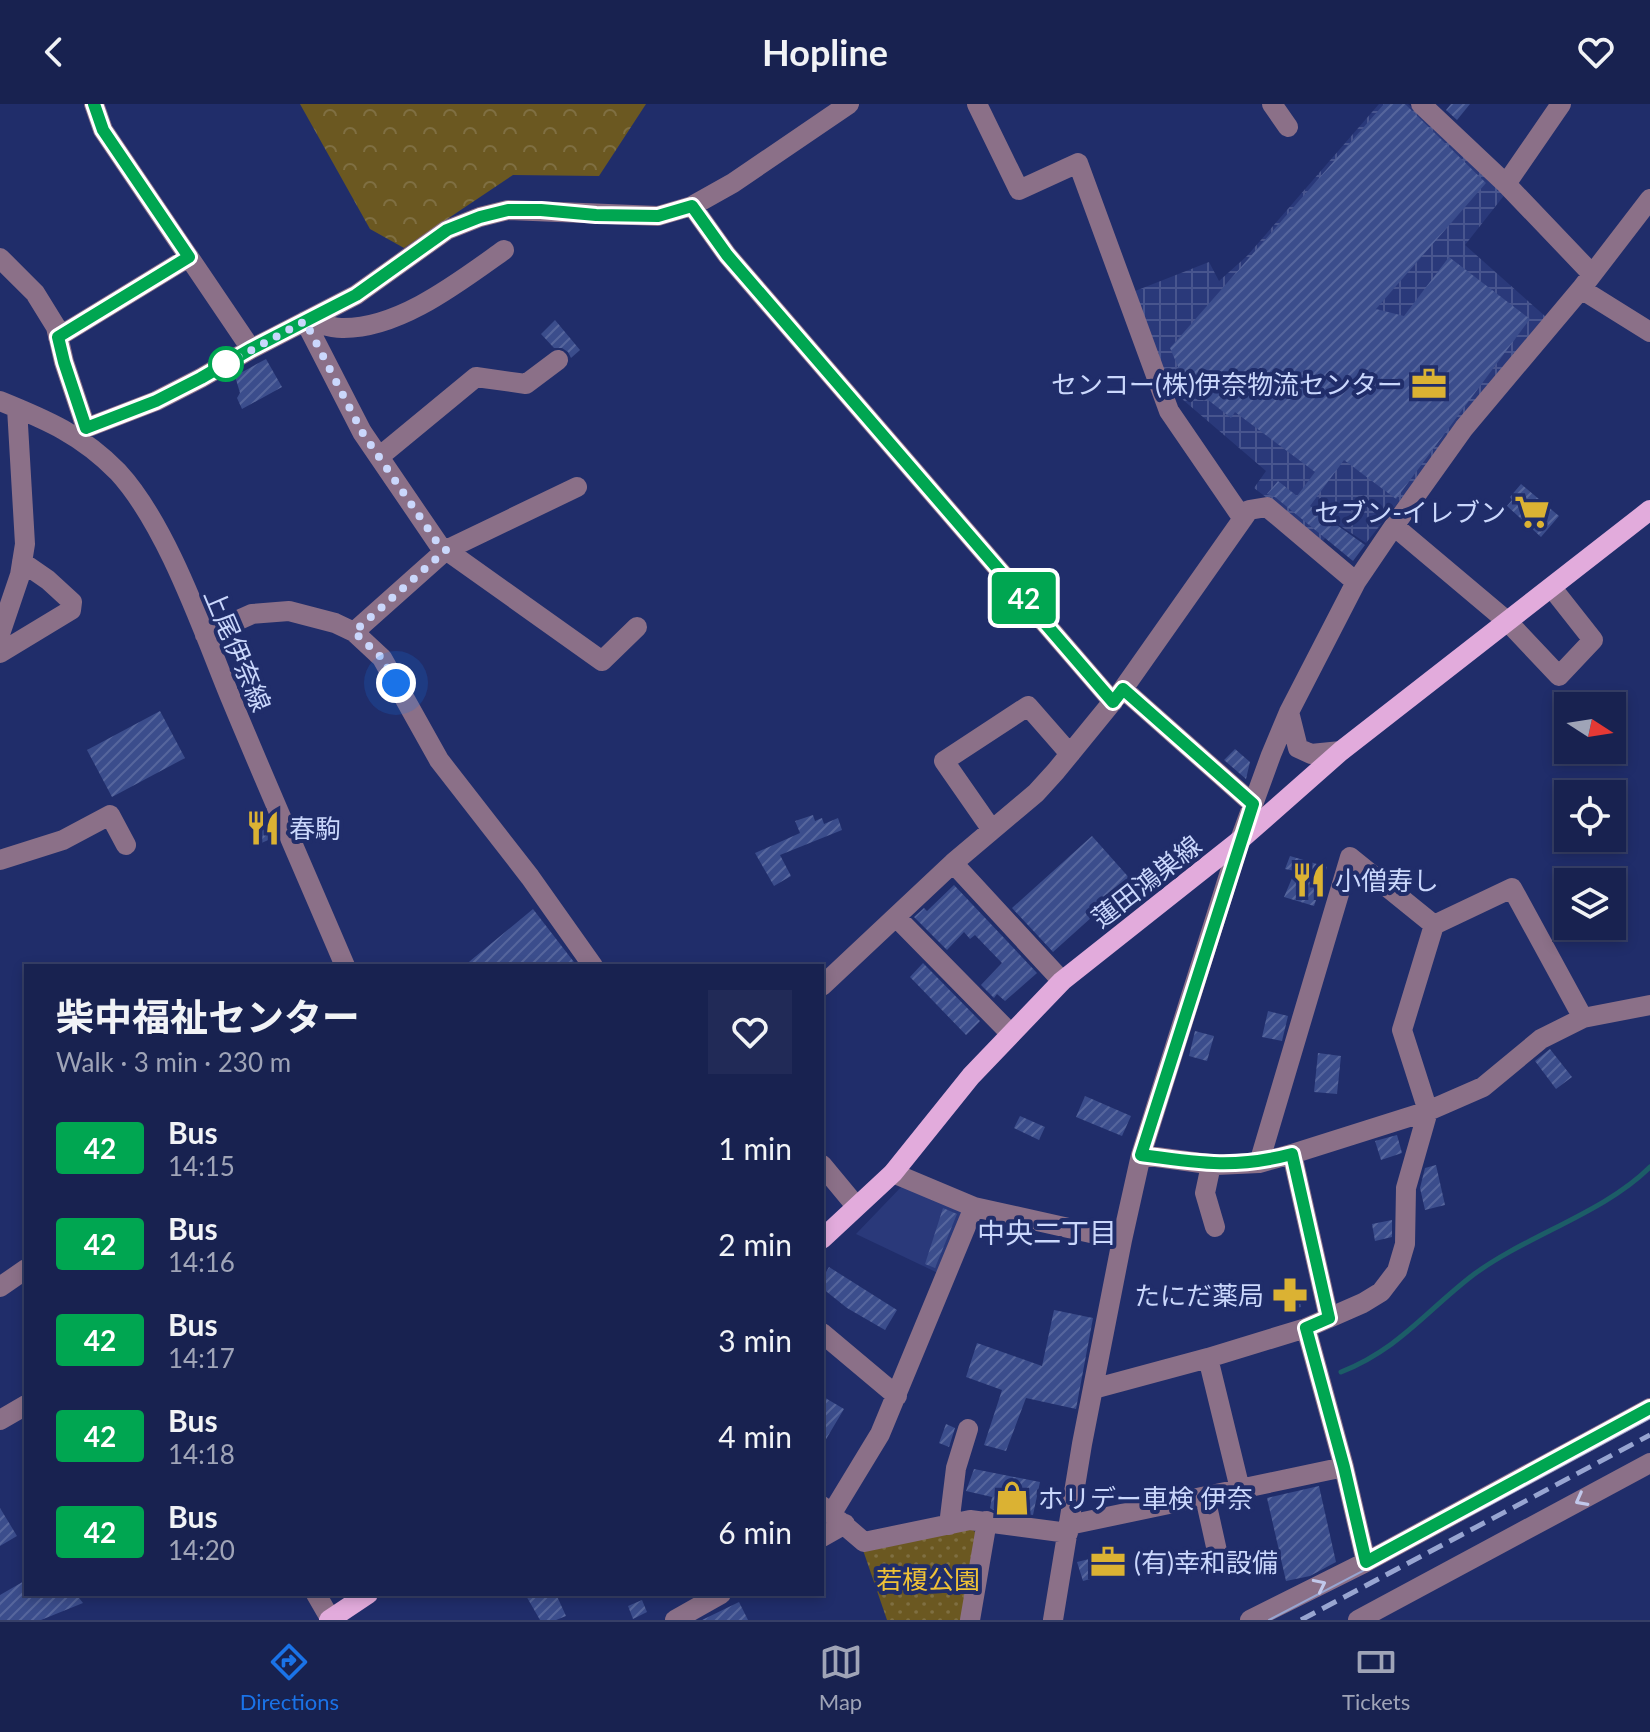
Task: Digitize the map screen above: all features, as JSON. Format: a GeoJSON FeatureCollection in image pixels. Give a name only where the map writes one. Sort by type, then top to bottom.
{"type":"FeatureCollection","features":[{"type":"Feature","properties":{"kind":"main road","name":"蓮田鴻巣線"},"geometry":{"type":"LineString","coordinates":[[824,1237],[893,1173],[971,1076],[1062,981],[1240,840],[1341,751],[1650,510]]}},
{"type":"Feature","properties":{"kind":"main road"},"geometry":{"type":"LineString","coordinates":[[330,1620],[365,1596]]}},
{"type":"Feature","properties":{"kind":"street"},"geometry":{"type":"LineString","coordinates":[[94,104],[103,130],[251,349]]}},
{"type":"Feature","properties":{"kind":"street"},"geometry":{"type":"LineString","coordinates":[[0,258],[35,293],[56,327],[83,433],[156,401],[356,295],[447,230],[508,210],[658,216],[692,206],[733,183],[849,104]]}},
{"type":"Feature","properties":{"kind":"street"},"geometry":{"type":"LineString","coordinates":[[977,104],[1019,190],[1078,163],[1169,411],[1243,519]]}},
{"type":"Feature","properties":{"kind":"street"},"geometry":{"type":"LineString","coordinates":[[1272,104],[1288,127]]}},
{"type":"Feature","properties":{"kind":"street"},"geometry":{"type":"LineString","coordinates":[[1421,104],[1506,184],[1586,281],[1650,332]]}},
{"type":"Feature","properties":{"kind":"street"},"geometry":{"type":"LineString","coordinates":[[1506,184],[1561,104]]}},
{"type":"Feature","properties":{"kind":"street"},"geometry":{"type":"LineString","coordinates":[[1053,1620],[1093,1389],[1141,1155],[1240,840],[1289,712],[1356,582],[1394,526],[1464,428],[1641,214],[1650,199]]}},
{"type":"Feature","properties":{"kind":"street"},"geometry":{"type":"LineString","coordinates":[[692,206],[727,255],[1118,695],[1253,804]]}},
{"type":"Feature","properties":{"kind":"street"},"geometry":{"type":"LineString","coordinates":[[305,321],[342,328],[390,319],[440,295],[504,250]]}},
{"type":"Feature","properties":{"kind":"street"},"geometry":{"type":"LineString","coordinates":[[58,337],[189,257]]}},
{"type":"Feature","properties":{"kind":"street"},"geometry":{"type":"LineString","coordinates":[[305,321],[362,432],[439,545],[602,661],[637,627]]}},
{"type":"Feature","properties":{"kind":"street"},"geometry":{"type":"LineString","coordinates":[[379,457],[476,377],[526,384],[558,360]]}},
{"type":"Feature","properties":{"kind":"street"},"geometry":{"type":"LineString","coordinates":[[0,634],[22,562],[25,529],[8,443],[8,405]]}},
{"type":"Feature","properties":{"kind":"street","name":"上尾伊奈線"},"geometry":{"type":"LineString","coordinates":[[8,405],[83,433],[145,510],[205,635],[344,964]]}},
{"type":"Feature","properties":{"kind":"street"},"geometry":{"type":"LineString","coordinates":[[354,632],[446,550],[577,487]]}},
{"type":"Feature","properties":{"kind":"street"},"geometry":{"type":"LineString","coordinates":[[824,984],[953,863],[1036,793],[1118,695],[1249,510],[1267,507],[1356,582]]}},
{"type":"Feature","properties":{"kind":"street"},"geometry":{"type":"LineString","coordinates":[[1394,526],[1508,622],[1559,676],[1593,640],[1552,588]]}},
{"type":"Feature","properties":{"kind":"street"},"geometry":{"type":"LineString","coordinates":[[0,653],[71,610],[72,602],[22,562]]}},
{"type":"Feature","properties":{"kind":"street"},"geometry":{"type":"LineString","coordinates":[[205,635],[252,614],[289,611],[335,623],[354,632],[382,658],[439,760],[530,877],[585,963]]}},
{"type":"Feature","properties":{"kind":"street"},"geometry":{"type":"LineString","coordinates":[[992,830],[944,761],[1028,706],[1070,754]]}},
{"type":"Feature","properties":{"kind":"street"},"geometry":{"type":"LineString","coordinates":[[1289,712],[1298,748],[1311,754],[1341,751]]}},
{"type":"Feature","properties":{"kind":"street"},"geometry":{"type":"LineString","coordinates":[[0,860],[63,840],[110,815],[126,845]]}},
{"type":"Feature","properties":{"kind":"street"},"geometry":{"type":"LineString","coordinates":[[1259,1163],[1350,857],[1434,925]]}},
{"type":"Feature","properties":{"kind":"street"},"geometry":{"type":"LineString","coordinates":[[953,863],[1062,981]]}},
{"type":"Feature","properties":{"kind":"street"},"geometry":{"type":"LineString","coordinates":[[1093,1389],[1306,1328],[1381,1292],[1397,1271],[1405,1244],[1406,1188],[1428,1111],[1402,1030],[1434,925],[1512,888],[1583,1018]]}},
{"type":"Feature","properties":{"kind":"street"},"geometry":{"type":"LineString","coordinates":[[896,917],[1011,1034]]}},
{"type":"Feature","properties":{"kind":"street"},"geometry":{"type":"LineString","coordinates":[[1141,1155],[1211,1165],[1259,1163],[1292,1154],[1428,1111],[1483,1087],[1541,1039],[1583,1018],[1650,1005]]}},
{"type":"Feature","properties":{"kind":"street"},"geometry":{"type":"LineString","coordinates":[[1292,1154],[1329,1318]]}},
{"type":"Feature","properties":{"kind":"street"},"geometry":{"type":"LineString","coordinates":[[1211,1165],[1205,1193],[1215,1227]]}},
{"type":"Feature","properties":{"kind":"street"},"geometry":{"type":"LineString","coordinates":[[824,1167],[856,1206]]}},
{"type":"Feature","properties":{"kind":"street"},"geometry":{"type":"LineString","coordinates":[[893,1173],[974,1207],[1122,1240]]}},
{"type":"Feature","properties":{"kind":"street"},"geometry":{"type":"LineString","coordinates":[[824,1533],[880,1434],[974,1207]]}},
{"type":"Feature","properties":{"kind":"street"},"geometry":{"type":"LineString","coordinates":[[0,1287],[24,1270]]}},
{"type":"Feature","properties":{"kind":"street"},"geometry":{"type":"LineString","coordinates":[[1306,1328],[1366,1562]]}},
{"type":"Feature","properties":{"kind":"street"},"geometry":{"type":"LineString","coordinates":[[824,1335],[897,1396]]}},
{"type":"Feature","properties":{"kind":"street"},"geometry":{"type":"LineString","coordinates":[[1208,1358],[1240,1489]]}},
{"type":"Feature","properties":{"kind":"street"},"geometry":{"type":"LineString","coordinates":[[0,1420],[24,1406]]}},
{"type":"Feature","properties":{"kind":"street"},"geometry":{"type":"LineString","coordinates":[[1250,1620],[1366,1562],[1650,1408]]}},
{"type":"Feature","properties":{"kind":"street"},"geometry":{"type":"LineString","coordinates":[[949,1525],[956,1468],[968,1429]]}},
{"type":"Feature","properties":{"kind":"street"},"geometry":{"type":"LineString","coordinates":[[1371,1617],[1650,1463]]}},
{"type":"Feature","properties":{"kind":"street"},"geometry":{"type":"LineString","coordinates":[[833,1514],[864,1542],[970,1520],[1068,1529],[1344,1467]]}},
{"type":"Feature","properties":{"kind":"street"},"geometry":{"type":"LineString","coordinates":[[1205,1497],[1219,1560]]}},
{"type":"Feature","properties":{"kind":"street"},"geometry":{"type":"LineString","coordinates":[[970,1620],[987,1521]]}},
{"type":"Feature","properties":{"kind":"street"},"geometry":{"type":"LineString","coordinates":[[317,1596],[330,1620]]}},
{"type":"Feature","properties":{"kind":"street"},"geometry":{"type":"LineString","coordinates":[[678,1596],[684,1618],[718,1596]]}},
{"type":"Feature","properties":{"kind":"shaded area"},"geometry":{"type":"Polygon","coordinates":[[[1379,104],[1408,104],[1506,193],[1465,245],[1546,317],[1366,543],[1336,523],[1323,541],[1254,488],[1266,471],[1161,381],[1130,293],[1209,262],[1219,281],[1247,256],[1379,104]]]}},
{"type":"Feature","properties":{"kind":"shaded area"},"geometry":{"type":"Polygon","coordinates":[[[903,1185],[965,1213],[940,1274],[856,1234],[903,1185]]]}},
{"type":"Feature","properties":{"kind":"green space"},"geometry":{"type":"Polygon","coordinates":[[[300,104],[646,104],[599,176],[513,175],[404,248],[370,229],[300,104]]]}},
{"type":"Feature","properties":{"kind":"green space","name":"若榎公園"},"geometry":{"type":"Polygon","coordinates":[[[972,1529],[978,1535],[964,1620],[887,1620],[863,1550],[972,1529]]]}},
{"type":"Feature","properties":{"kind":"building"},"geometry":{"type":"Polygon","coordinates":[[[1384,104],[1405,104],[1486,183],[1376,309],[1404,316],[1449,257],[1530,319],[1396,499],[1344,460],[1310,506],[1365,545],[1353,561],[1275,497],[1267,494],[1278,481],[1297,496],[1315,472],[1235,412],[1231,418],[1174,373],[1179,369],[1170,348],[1384,104]]]}},
{"type":"Feature","properties":{"kind":"building"},"geometry":{"type":"Polygon","coordinates":[[[1451,104],[1470,104],[1457,120],[1446,110],[1451,104]]]}},
{"type":"Feature","properties":{"kind":"building"},"geometry":{"type":"Polygon","coordinates":[[[555,320],[580,350],[571,358],[562,348],[554,348],[541,334],[555,320]]]}},
{"type":"Feature","properties":{"kind":"building"},"geometry":{"type":"Polygon","coordinates":[[[266,359],[282,387],[242,409],[237,398],[240,393],[235,376],[266,359]]]}},
{"type":"Feature","properties":{"kind":"building"},"geometry":{"type":"Polygon","coordinates":[[[1521,484],[1559,516],[1541,537],[1507,506],[1521,484]]]}},
{"type":"Feature","properties":{"kind":"building"},"geometry":{"type":"Polygon","coordinates":[[[160,711],[185,758],[112,797],[87,750],[160,711]]]}},
{"type":"Feature","properties":{"kind":"building"},"geometry":{"type":"Polygon","coordinates":[[[1235,749],[1250,762],[1246,779],[1224,760],[1235,749]]]}},
{"type":"Feature","properties":{"kind":"building"},"geometry":{"type":"Polygon","coordinates":[[[262,809],[275,837],[257,845],[247,819],[262,809]]]}},
{"type":"Feature","properties":{"kind":"building"},"geometry":{"type":"Polygon","coordinates":[[[813,815],[815,821],[822,818],[824,824],[838,818],[842,830],[780,855],[791,876],[774,886],[755,853],[800,833],[795,821],[813,815]]]}},
{"type":"Feature","properties":{"kind":"building"},"geometry":{"type":"Polygon","coordinates":[[[1092,836],[1132,881],[1053,952],[1012,908],[1092,836]]]}},
{"type":"Feature","properties":{"kind":"building"},"geometry":{"type":"Polygon","coordinates":[[[1290,856],[1327,867],[1314,906],[1284,897],[1295,871],[1285,869],[1290,856]]]}},
{"type":"Feature","properties":{"kind":"building"},"geometry":{"type":"Polygon","coordinates":[[[954,885],[1037,973],[1005,1001],[997,994],[994,998],[981,985],[1002,963],[975,935],[970,939],[964,932],[947,950],[914,917],[924,908],[927,911],[954,885]]]}},
{"type":"Feature","properties":{"kind":"building"},"geometry":{"type":"Polygon","coordinates":[[[533,909],[575,964],[466,964],[533,909]]]}},
{"type":"Feature","properties":{"kind":"building"},"geometry":{"type":"Polygon","coordinates":[[[923,963],[980,1021],[966,1035],[910,977],[923,963]]]}},
{"type":"Feature","properties":{"kind":"building"},"geometry":{"type":"Polygon","coordinates":[[[1268,1011],[1288,1016],[1282,1041],[1262,1037],[1268,1011]]]}},
{"type":"Feature","properties":{"kind":"building"},"geometry":{"type":"Polygon","coordinates":[[[1195,1031],[1214,1036],[1207,1061],[1189,1056],[1195,1031]]]}},
{"type":"Feature","properties":{"kind":"building"},"geometry":{"type":"Polygon","coordinates":[[[1550,1049],[1572,1077],[1556,1089],[1535,1061],[1550,1049]]]}},
{"type":"Feature","properties":{"kind":"building"},"geometry":{"type":"Polygon","coordinates":[[[1318,1053],[1341,1056],[1337,1094],[1314,1092],[1318,1053]]]}},
{"type":"Feature","properties":{"kind":"building"},"geometry":{"type":"Polygon","coordinates":[[[1085,1096],[1131,1116],[1122,1136],[1076,1117],[1085,1096]]]}},
{"type":"Feature","properties":{"kind":"building"},"geometry":{"type":"Polygon","coordinates":[[[1020,1116],[1045,1127],[1039,1140],[1014,1128],[1020,1116]]]}},
{"type":"Feature","properties":{"kind":"building"},"geometry":{"type":"Polygon","coordinates":[[[1397,1135],[1402,1153],[1381,1160],[1375,1141],[1397,1135]]]}},
{"type":"Feature","properties":{"kind":"building"},"geometry":{"type":"Polygon","coordinates":[[[1436,1165],[1445,1205],[1425,1210],[1420,1188],[1425,1168],[1436,1165]]]}},
{"type":"Feature","properties":{"kind":"building"},"geometry":{"type":"Polygon","coordinates":[[[943,1208],[957,1214],[935,1268],[925,1264],[943,1208]]]}},
{"type":"Feature","properties":{"kind":"building"},"geometry":{"type":"Polygon","coordinates":[[[1392,1220],[1392,1237],[1375,1241],[1372,1224],[1392,1220]]]}},
{"type":"Feature","properties":{"kind":"building"},"geometry":{"type":"Polygon","coordinates":[[[829,1267],[897,1310],[885,1330],[847,1308],[824,1290],[824,1276],[829,1267]]]}},
{"type":"Feature","properties":{"kind":"building"},"geometry":{"type":"Polygon","coordinates":[[[1297,1284],[1301,1307],[1286,1310],[1282,1288],[1297,1284]]]}},
{"type":"Feature","properties":{"kind":"building"},"geometry":{"type":"Polygon","coordinates":[[[1054,1310],[1093,1318],[1076,1409],[1026,1398],[1006,1451],[984,1445],[1002,1390],[966,1377],[977,1343],[1042,1366],[1054,1310]]]}},
{"type":"Feature","properties":{"kind":"building"},"geometry":{"type":"Polygon","coordinates":[[[824,1397],[844,1409],[824,1443],[824,1397]]]}},
{"type":"Feature","properties":{"kind":"building"},"geometry":{"type":"Polygon","coordinates":[[[946,1424],[955,1428],[949,1447],[939,1443],[946,1424]]]}},
{"type":"Feature","properties":{"kind":"building"},"geometry":{"type":"Polygon","coordinates":[[[974,1469],[1040,1482],[1033,1515],[993,1510],[990,1508],[992,1497],[966,1491],[974,1469]]]}},
{"type":"Feature","properties":{"kind":"building"},"geometry":{"type":"Polygon","coordinates":[[[1319,1486],[1336,1562],[1310,1576],[1286,1581],[1267,1498],[1319,1486]]]}},
{"type":"Feature","properties":{"kind":"building"},"geometry":{"type":"Polygon","coordinates":[[[0,1508],[17,1536],[0,1546],[0,1508]]]}},
{"type":"Feature","properties":{"kind":"building"},"geometry":{"type":"Polygon","coordinates":[[[1121,1551],[1126,1569],[1083,1581],[1077,1562],[1121,1551]]]}},
{"type":"Feature","properties":{"kind":"building"},"geometry":{"type":"Polygon","coordinates":[[[24,1581],[24,1596],[78,1596],[83,1603],[41,1620],[0,1620],[0,1595],[24,1581]]]}},
{"type":"Feature","properties":{"kind":"building"},"geometry":{"type":"Polygon","coordinates":[[[526,1596],[557,1596],[566,1616],[556,1620],[540,1620],[526,1596]]]}},
{"type":"Feature","properties":{"kind":"building"},"geometry":{"type":"Polygon","coordinates":[[[642,1600],[647,1612],[633,1619],[628,1606],[642,1600]]]}},
{"type":"Feature","properties":{"kind":"building"},"geometry":{"type":"Polygon","coordinates":[[[739,1602],[748,1620],[702,1620],[739,1602]]]}},
{"type":"Feature","properties":{"kind":"waterway"},"geometry":{"type":"LineString","coordinates":[[1341,1372],[1396,1341],[1473,1275],[1494,1261],[1611,1198],[1650,1167]]}},
{"type":"Feature","properties":{"kind":"tram line"},"geometry":{"type":"LineString","coordinates":[[1269,1620],[1650,1418]]}},
{"type":"Feature","properties":{"kind":"railway"},"geometry":{"type":"LineString","coordinates":[[1301,1620],[1650,1435]]}},
{"type":"Feature","properties":{"kind":"bus line","name":"42"},"geometry":{"type":"LineString","coordinates":[[94,104],[103,130],[189,257],[58,337],[86,428],[156,401],[356,295],[447,230],[480,217],[508,210],[658,216],[692,206],[727,255],[1113,702],[1123,689],[1253,804],[1141,1155],[1216,1165],[1259,1163],[1292,1154],[1329,1318],[1306,1328],[1366,1562],[1650,1408]]}},
{"type":"Feature","properties":{"kind":"place","name":"センコー(株)伊奈物流センター"},"geometry":{"type":"Point","coordinates":[1429,384]}},
{"type":"Feature","properties":{"kind":"place","name":"セブン-イレブン"},"geometry":{"type":"Point","coordinates":[1532,512]}},
{"type":"Feature","properties":{"kind":"place","name":"春駒"},"geometry":{"type":"Point","coordinates":[263,828]}},
{"type":"Feature","properties":{"kind":"place","name":"小僧寿し"},"geometry":{"type":"Point","coordinates":[1309,880]}},
{"type":"Feature","properties":{"kind":"place","name":"たにだ薬局"},"geometry":{"type":"Point","coordinates":[1290,1295]}},
{"type":"Feature","properties":{"kind":"place","name":"ホリデー車検 伊奈"},"geometry":{"type":"Point","coordinates":[1012,1498]}},
{"type":"Feature","properties":{"kind":"place","name":"(有)幸和設備"},"geometry":{"type":"Point","coordinates":[1108,1562]}},
{"type":"Feature","properties":{"kind":"district","name":"中央二丁目"},"geometry":{"type":"Point","coordinates":[1047,1232]}},
{"type":"Feature","properties":{"kind":"route"},"geometry":{"type":"LineString","coordinates":[[226,364],[305,321],[362,432],[439,545],[446,550],[354,632],[382,658],[396,683]]}}]}
